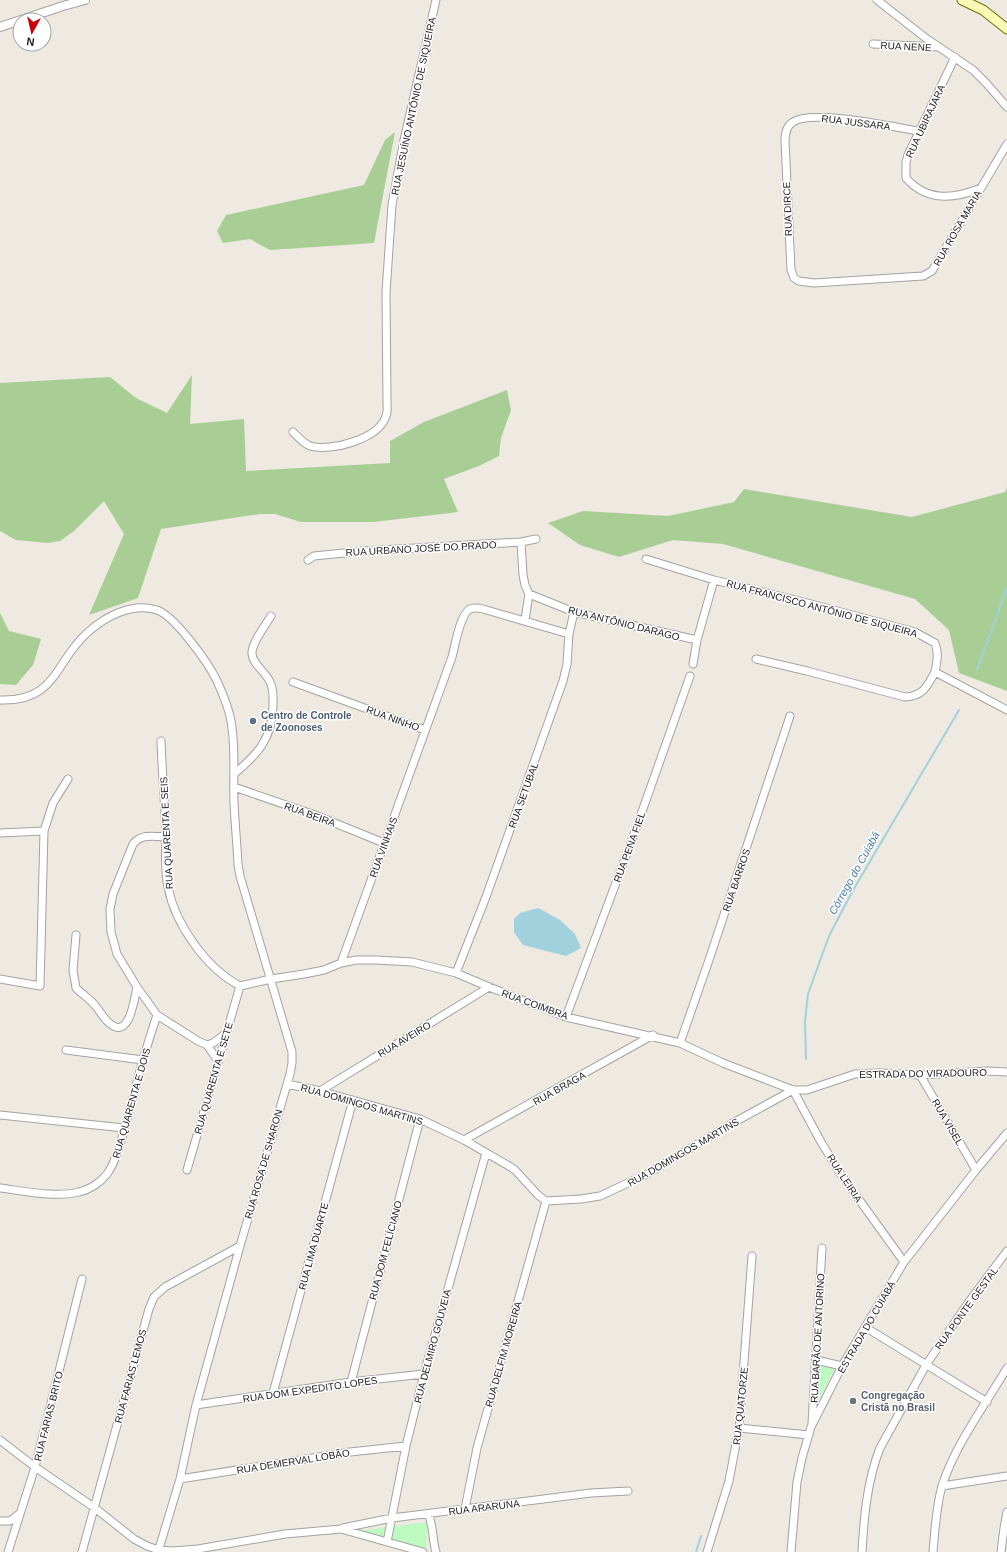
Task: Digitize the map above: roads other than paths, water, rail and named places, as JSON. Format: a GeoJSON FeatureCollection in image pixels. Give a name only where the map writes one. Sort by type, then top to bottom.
{"type":"FeatureCollection","features":[{"type":"Feature","properties":{"kind":"main road"},"geometry":{"type":"LineString","coordinates":[[962,0],[983,10],[1007,29]]}},
{"type":"Feature","properties":{"kind":"street"},"geometry":{"type":"LineString","coordinates":[[0,27],[62,6],[85,0]]}},
{"type":"Feature","properties":{"kind":"street","name":"RUA JESUÍNO ANTÔNIO DE SIQUEIRA"},"geometry":{"type":"LineString","coordinates":[[293,432],[310,446],[339,446],[354,442],[364,437],[379,426],[386,417],[386,292],[392,205],[402,146],[436,0]]}},
{"type":"Feature","properties":{"kind":"street"},"geometry":{"type":"LineString","coordinates":[[877,0],[939,47],[973,70],[1007,108]]}},
{"type":"Feature","properties":{"kind":"street","name":"RUA NENE"},"geometry":{"type":"LineString","coordinates":[[872,44],[939,47]]}},
{"type":"Feature","properties":{"kind":"street","name":"RUA UBIRAJARA"},"geometry":{"type":"LineString","coordinates":[[955,57],[908,154],[906,162],[906,178],[920,191],[930,195],[943,196],[962,194],[981,188]]}},
{"type":"Feature","properties":{"kind":"street","name":"RUA JUSSARA"},"geometry":{"type":"LineString","coordinates":[[793,121],[801,118],[822,117],[918,131]]}},
{"type":"Feature","properties":{"kind":"street","name":"RUA DIRCE"},"geometry":{"type":"LineString","coordinates":[[793,121],[789,125],[784,141],[791,270],[794,278],[799,281],[814,283]]}},
{"type":"Feature","properties":{"kind":"street","name":"RUA ROSA MARIA"},"geometry":{"type":"LineString","coordinates":[[814,283],[911,277],[928,274],[932,271],[1007,144]]}},
{"type":"Feature","properties":{"kind":"street","name":"RUA URBANO JOSÉ DO PRADO"},"geometry":{"type":"LineString","coordinates":[[308,560],[314,556],[364,551],[521,542],[536,538]]}},
{"type":"Feature","properties":{"kind":"street"},"geometry":{"type":"LineString","coordinates":[[521,542],[523,575],[529,594],[525,620],[569,634]]}},
{"type":"Feature","properties":{"kind":"street","name":"RUA FRANCISCO ANTÔNIO DE SIQUEIRA"},"geometry":{"type":"LineString","coordinates":[[646,559],[714,580],[915,632],[927,637],[935,643],[938,650],[935,672]]}},
{"type":"Feature","properties":{"kind":"street"},"geometry":{"type":"LineString","coordinates":[[693,664],[697,640],[714,580]]}},
{"type":"Feature","properties":{"kind":"street","name":"RUA ANTÔNIO DARAGO"},"geometry":{"type":"LineString","coordinates":[[529,594],[574,612],[697,640]]}},
{"type":"Feature","properties":{"kind":"street","name":"RUA ROSA DE SHARON"},"geometry":{"type":"LineString","coordinates":[[0,700],[18,700],[37,692],[52,680],[73,647],[88,632],[116,613],[144,608],[157,610],[166,615],[178,626],[217,680],[230,716],[239,870],[292,1052],[292,1063],[196,1406],[180,1479],[158,1551]]}},
{"type":"Feature","properties":{"kind":"street","name":"RUA VINHAIS"},"geometry":{"type":"LineString","coordinates":[[340,963],[452,657],[461,622],[465,613],[469,609],[475,608],[525,620]]}},
{"type":"Feature","properties":{"kind":"street","name":"RUA SETUBAL"},"geometry":{"type":"LineString","coordinates":[[456,973],[486,897],[563,681],[568,656],[569,634],[574,612]]}},
{"type":"Feature","properties":{"kind":"street"},"geometry":{"type":"LineString","coordinates":[[234,774],[257,753],[266,740],[271,729],[274,695],[268,678],[253,658],[252,653],[256,642],[271,616]]}},
{"type":"Feature","properties":{"kind":"street"},"geometry":{"type":"LineString","coordinates":[[756,659],[807,671],[905,698],[914,697],[920,694],[927,687],[935,672],[1007,710]]}},
{"type":"Feature","properties":{"kind":"street","name":"RUA PENA FIEL"},"geometry":{"type":"LineString","coordinates":[[566,1017],[633,838],[690,676]]}},
{"type":"Feature","properties":{"kind":"street","name":"RUA NINHO"},"geometry":{"type":"LineString","coordinates":[[293,682],[425,730]]}},
{"type":"Feature","properties":{"kind":"street","name":"RUA BARROS"},"geometry":{"type":"LineString","coordinates":[[680,1043],[790,716]]}},
{"type":"Feature","properties":{"kind":"street","name":"RUA QUARENTA E SEIS"},"geometry":{"type":"LineString","coordinates":[[161,741],[168,887],[174,907],[182,925],[194,944],[218,970],[240,986]]}},
{"type":"Feature","properties":{"kind":"street"},"geometry":{"type":"LineString","coordinates":[[0,979],[40,986],[44,831],[53,803],[68,779]]}},
{"type":"Feature","properties":{"kind":"street","name":"RUA BEIRA"},"geometry":{"type":"LineString","coordinates":[[234,787],[315,815],[384,843]]}},
{"type":"Feature","properties":{"kind":"street"},"geometry":{"type":"LineString","coordinates":[[0,833],[44,831]]}},
{"type":"Feature","properties":{"kind":"street"},"geometry":{"type":"LineString","coordinates":[[166,837],[144,836],[137,839],[133,844],[113,894],[110,909],[111,932],[117,954],[137,987],[157,1015],[198,1041],[207,1045],[218,1061]]}},
{"type":"Feature","properties":{"kind":"street"},"geometry":{"type":"LineString","coordinates":[[76,935],[73,970],[76,988],[93,1002],[108,1022],[115,1026],[121,1027],[126,1024],[134,1004],[137,987]]}},
{"type":"Feature","properties":{"kind":"street","name":"RUA COIMBRA"},"geometry":{"type":"LineString","coordinates":[[271,979],[324,970],[340,963],[356,960],[412,962],[456,973],[566,1017],[653,1035],[680,1043],[724,1063],[794,1090]]}},
{"type":"Feature","properties":{"kind":"street"},"geometry":{"type":"LineString","coordinates":[[240,986],[271,979]]}},
{"type":"Feature","properties":{"kind":"street","name":"RUA QUARENTA E SETE"},"geometry":{"type":"LineString","coordinates":[[187,1170],[240,986]]}},
{"type":"Feature","properties":{"kind":"street","name":"RUA AVEIRO"},"geometry":{"type":"LineString","coordinates":[[320,1091],[489,987]]}},
{"type":"Feature","properties":{"kind":"street","name":"RUA QUARENTA E DOIS"},"geometry":{"type":"LineString","coordinates":[[0,1188],[58,1194],[78,1193],[96,1184],[106,1175],[113,1164],[157,1015]]}},
{"type":"Feature","properties":{"kind":"street"},"geometry":{"type":"LineString","coordinates":[[207,1045],[213,1043],[225,1034]]}},
{"type":"Feature","properties":{"kind":"street","name":"RUA BRAGA"},"geometry":{"type":"LineString","coordinates":[[464,1140],[653,1035]]}},
{"type":"Feature","properties":{"kind":"street"},"geometry":{"type":"LineString","coordinates":[[66,1050],[143,1060]]}},
{"type":"Feature","properties":{"kind":"street","name":"ESTRADA DO VIRADOURO"},"geometry":{"type":"LineString","coordinates":[[794,1090],[807,1090],[855,1074],[880,1072],[920,1075],[1007,1072]]}},
{"type":"Feature","properties":{"kind":"street","name":"RUA VISEL"},"geometry":{"type":"LineString","coordinates":[[920,1075],[976,1170]]}},
{"type":"Feature","properties":{"kind":"street","name":"RUA DOMINGOS MARTINS"},"geometry":{"type":"LineString","coordinates":[[287,1084],[320,1091],[420,1119],[464,1140],[515,1170],[538,1195],[546,1201],[581,1199],[600,1196],[618,1189],[647,1174],[731,1124],[794,1090]]}},
{"type":"Feature","properties":{"kind":"street","name":"RUA LEIRIA"},"geometry":{"type":"LineString","coordinates":[[794,1090],[821,1142],[840,1173],[904,1262]]}},
{"type":"Feature","properties":{"kind":"street","name":"RUA LIMA DUARTE"},"geometry":{"type":"LineString","coordinates":[[273,1393],[353,1100]]}},
{"type":"Feature","properties":{"kind":"street"},"geometry":{"type":"LineString","coordinates":[[0,1115],[124,1128]]}},
{"type":"Feature","properties":{"kind":"street","name":"RUA DOM FELÍCIANO"},"geometry":{"type":"LineString","coordinates":[[351,1382],[420,1119]]}},
{"type":"Feature","properties":{"kind":"street","name":"ESTRADA DO CUIABÁ"},"geometry":{"type":"LineString","coordinates":[[791,1552],[797,1482],[811,1427],[842,1366],[904,1262],[1007,1133]]}},
{"type":"Feature","properties":{"kind":"street","name":"RUA DELMIRO GOUVEIA"},"geometry":{"type":"LineString","coordinates":[[387,1542],[406,1446],[424,1374],[486,1153]]}},
{"type":"Feature","properties":{"kind":"street","name":"RUA DELFIM MOREIRA"},"geometry":{"type":"LineString","coordinates":[[465,1509],[479,1442],[546,1201]]}},
{"type":"Feature","properties":{"kind":"street","name":"RUA FARIAS LEMOS"},"geometry":{"type":"LineString","coordinates":[[82,1552],[149,1309],[154,1297],[165,1288],[240,1246]]}},
{"type":"Feature","properties":{"kind":"street","name":"RUA BARÃO DE ANTORINO"},"geometry":{"type":"LineString","coordinates":[[811,1427],[822,1248]]}},
{"type":"Feature","properties":{"kind":"street","name":"RUA PONTE GESTAL"},"geometry":{"type":"LineString","coordinates":[[862,1552],[867,1496],[875,1461],[880,1448],[926,1365],[968,1303],[1007,1251]]}},
{"type":"Feature","properties":{"kind":"street","name":"RUA QUATORZE"},"geometry":{"type":"LineString","coordinates":[[707,1552],[729,1481],[739,1428],[752,1256]]}},
{"type":"Feature","properties":{"kind":"street","name":"RUA FARIAS BRITO"},"geometry":{"type":"LineString","coordinates":[[8,1552],[35,1467],[82,1279]]}},
{"type":"Feature","properties":{"kind":"street"},"geometry":{"type":"LineString","coordinates":[[865,1328],[986,1402]]}},
{"type":"Feature","properties":{"kind":"street"},"geometry":{"type":"LineString","coordinates":[[816,1360],[842,1366]]}},
{"type":"Feature","properties":{"kind":"street"},"geometry":{"type":"LineString","coordinates":[[933,1552],[936,1512],[942,1486],[948,1469],[958,1449],[1007,1368]]}},
{"type":"Feature","properties":{"kind":"street","name":"RUA DOM EXPEDITO LOPES"},"geometry":{"type":"LineString","coordinates":[[196,1406],[351,1382],[424,1374]]}},
{"type":"Feature","properties":{"kind":"street"},"geometry":{"type":"LineString","coordinates":[[739,1428],[809,1435]]}},
{"type":"Feature","properties":{"kind":"street"},"geometry":{"type":"LineString","coordinates":[[0,1440],[35,1467],[95,1508],[134,1539],[158,1551],[198,1549],[285,1534],[341,1529],[423,1552]]}},
{"type":"Feature","properties":{"kind":"street","name":"RUA DEMERVAL LOBÃO"},"geometry":{"type":"LineString","coordinates":[[180,1479],[350,1452],[406,1446]]}},
{"type":"Feature","properties":{"kind":"street"},"geometry":{"type":"LineString","coordinates":[[942,1486],[1007,1476]]}},
{"type":"Feature","properties":{"kind":"street","name":"RUA ARARUNA"},"geometry":{"type":"LineString","coordinates":[[341,1529],[392,1518],[592,1493],[628,1492]]}},
{"type":"Feature","properties":{"kind":"street"},"geometry":{"type":"LineString","coordinates":[[1001,1552],[1007,1512]]}},
{"type":"Feature","properties":{"kind":"street"},"geometry":{"type":"LineString","coordinates":[[0,1521],[10,1521],[19,1514]]}},
{"type":"Feature","properties":{"kind":"street"},"geometry":{"type":"LineString","coordinates":[[428,1514],[432,1521],[433,1544],[436,1552]]}},
{"type":"Feature","properties":{"kind":"water"},"geometry":{"type":"Polygon","coordinates":[[[538,908],[560,920],[575,934],[581,948],[566,956],[523,945],[514,932],[514,919],[520,913],[538,908]]]}},
{"type":"Feature","properties":{"kind":"waterway"},"geometry":{"type":"LineString","coordinates":[[977,670],[1007,588]]}},
{"type":"Feature","properties":{"kind":"waterway","name":"Córrego do Cuiabá"},"geometry":{"type":"LineString","coordinates":[[806,1059],[805,1021],[808,994],[829,936],[852,892],[959,710]]}},
{"type":"Feature","properties":{"kind":"waterway"},"geometry":{"type":"LineString","coordinates":[[696,1552],[701,1536]]}},
{"type":"Feature","properties":{"kind":"place","name":"Centro de Controle de Zoonoses"},"geometry":{"type":"Point","coordinates":[253,721]}},
{"type":"Feature","properties":{"kind":"place","name":"Congregação Cristã no Brasil"},"geometry":{"type":"Point","coordinates":[853,1401]}}]}
